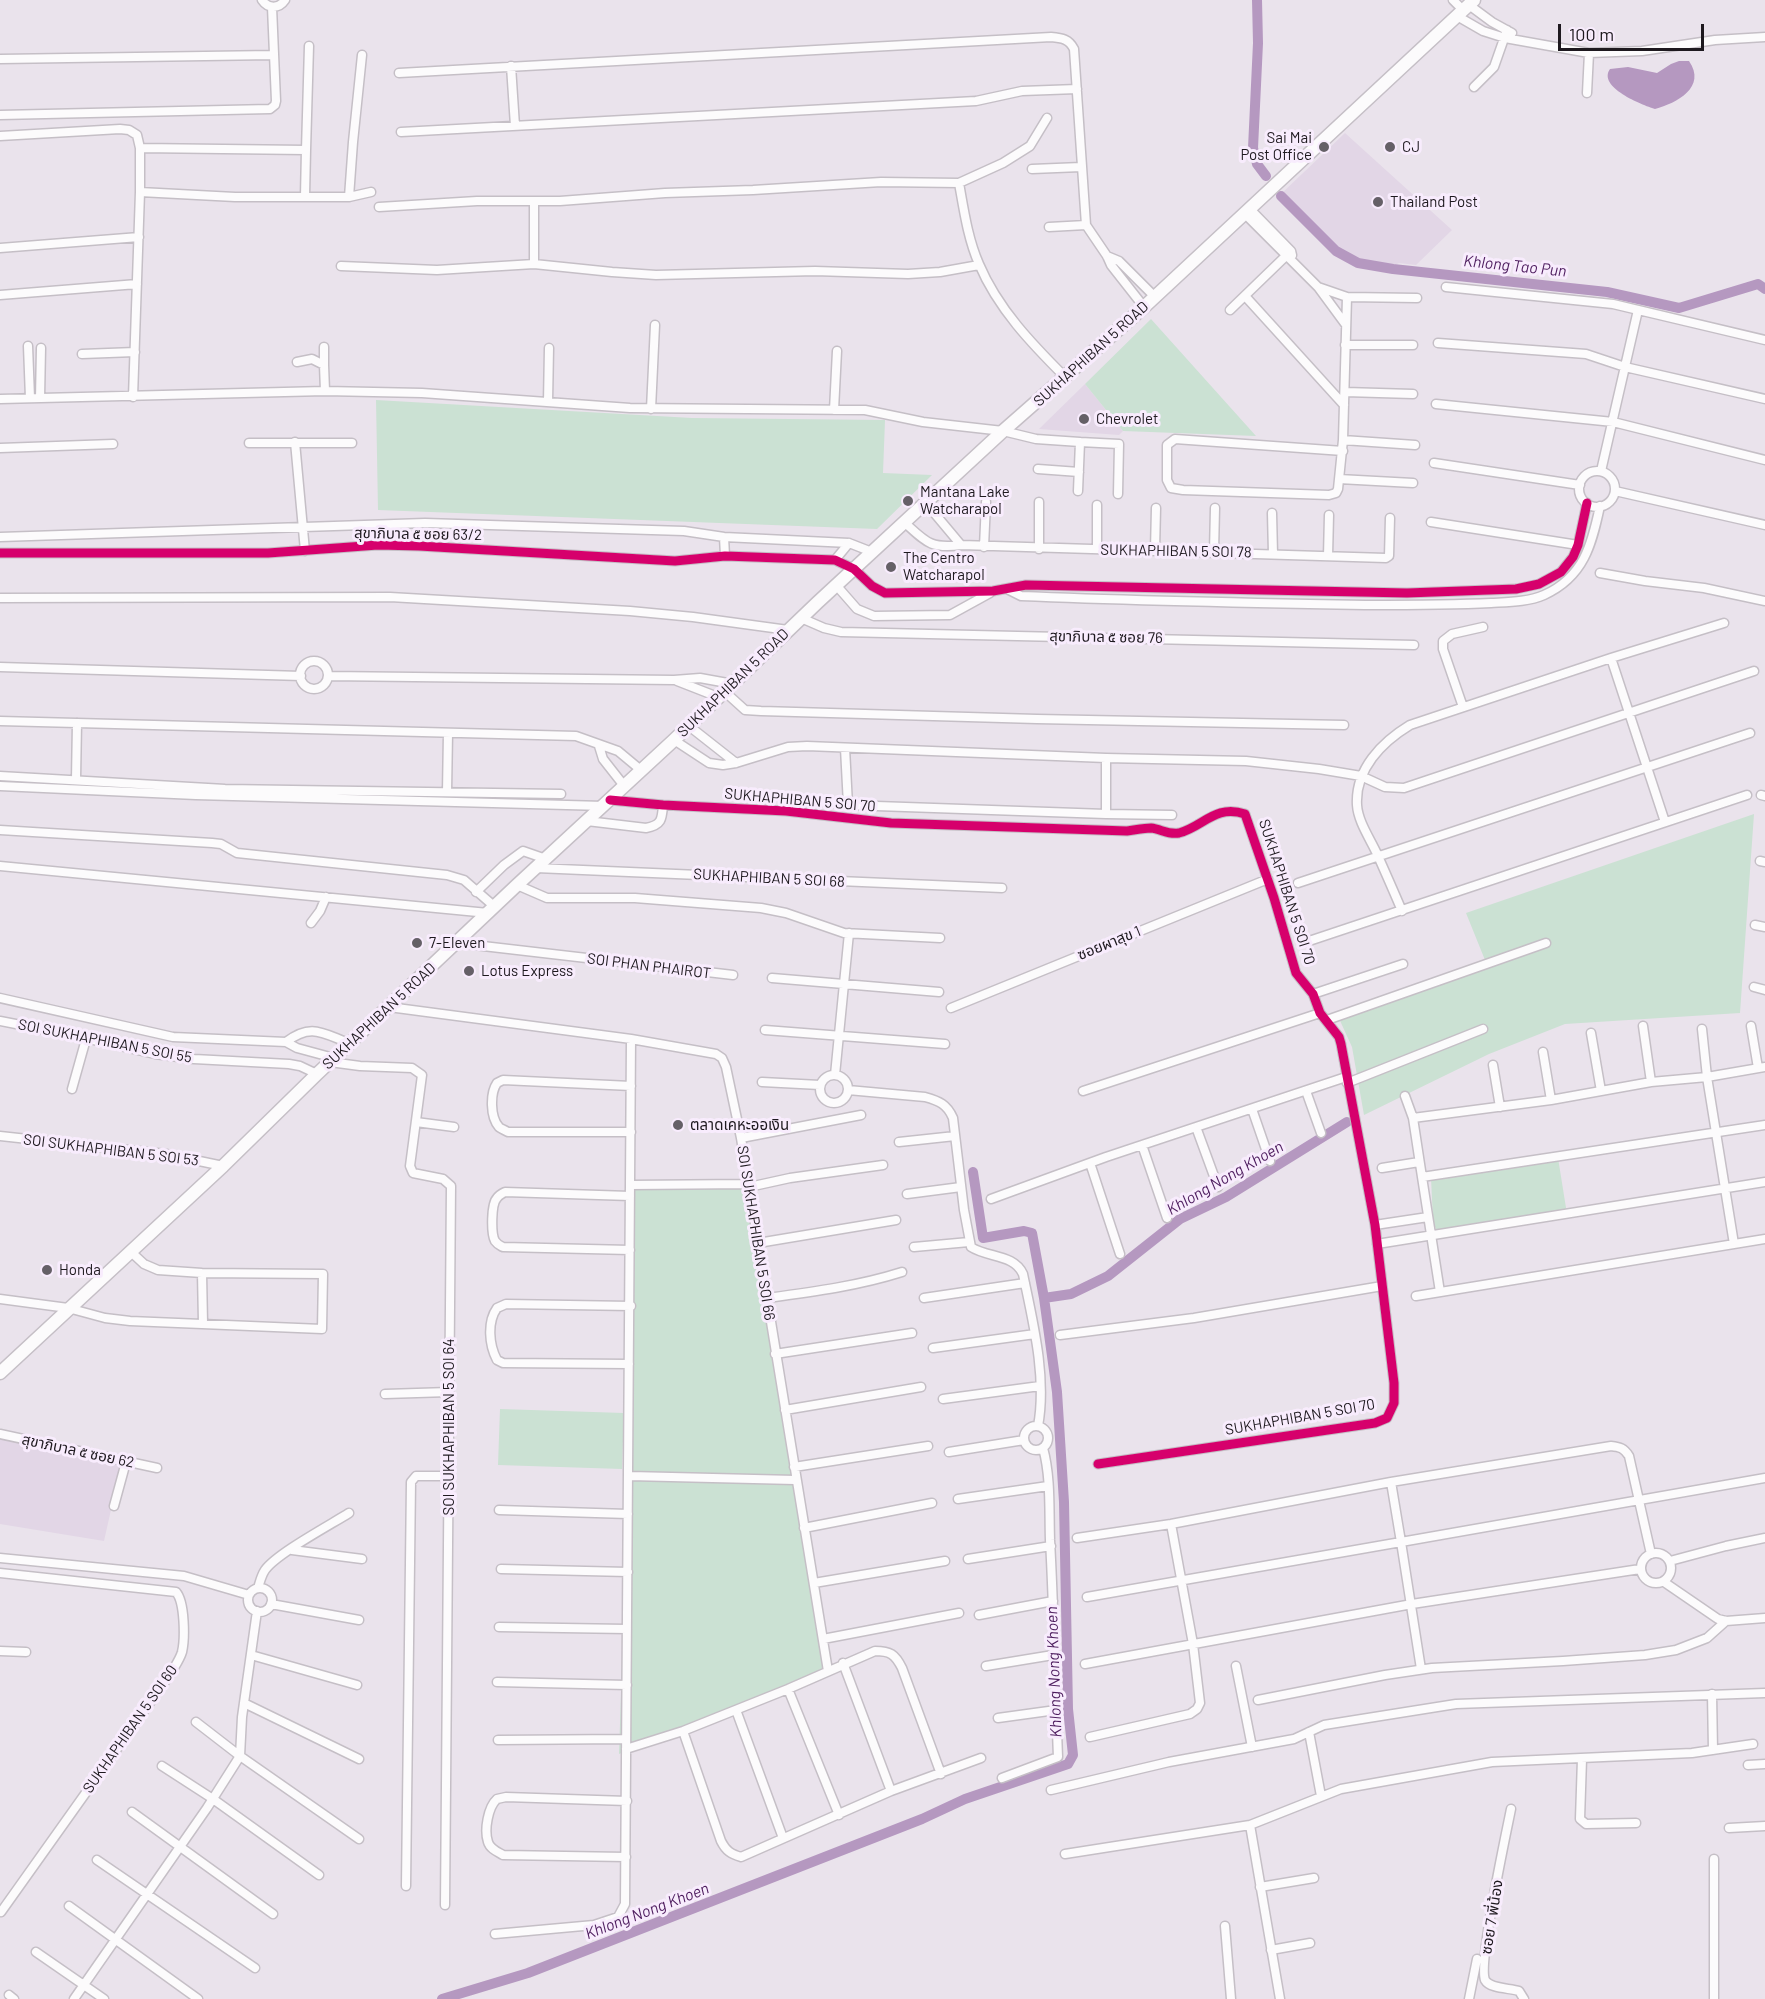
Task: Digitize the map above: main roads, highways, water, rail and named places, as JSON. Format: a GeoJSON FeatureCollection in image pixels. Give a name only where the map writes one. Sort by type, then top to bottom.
{"type":"FeatureCollection","features":[{"type":"Feature","properties":{"kind":"main road","name":"SUKHAPHIBAN 5 ROAD"},"geometry":{"type":"LineString","coordinates":[[0,1373],[223,1166],[316,1074],[625,787],[925,502],[1155,297],[1423,45],[1466,8]]}},
{"type":"Feature","properties":{"kind":"waterway","name":"Khlong Tao Pun"},"geometry":{"type":"LineString","coordinates":[[1257,0],[1258,43],[1253,148],[1257,164],[1266,176]]}},
{"type":"Feature","properties":{"kind":"waterway","name":"Khlong Tao Pun"},"geometry":{"type":"LineString","coordinates":[[1281,196],[1336,251],[1358,263],[1393,269],[1607,292],[1679,308],[1758,284],[1765,289]]}},
{"type":"Feature","properties":{"kind":"waterway","name":"Khlong Nong Khoen"},"geometry":{"type":"LineString","coordinates":[[442,1999],[528,1973],[922,1819],[965,1799],[1068,1764],[1073,1755],[1068,1709],[1064,1502],[1057,1392],[1044,1298],[1071,1294],[1108,1276],[1180,1219],[1226,1197],[1347,1122]]}},
{"type":"Feature","properties":{"kind":"waterway"},"geometry":{"type":"LineString","coordinates":[[973,1172],[983,1238],[1024,1231],[1032,1233],[1044,1298]]}},
{"type":"Feature","properties":{"kind":"place","name":"Sai Mai Post Office"},"geometry":{"type":"Point","coordinates":[1324,147]}},
{"type":"Feature","properties":{"kind":"place","name":"CJ"},"geometry":{"type":"Point","coordinates":[1390,147]}},
{"type":"Feature","properties":{"kind":"place","name":"Thailand Post"},"geometry":{"type":"Point","coordinates":[1378,202]}},
{"type":"Feature","properties":{"kind":"place","name":"Chevrolet"},"geometry":{"type":"Point","coordinates":[1084,419]}},
{"type":"Feature","properties":{"kind":"place","name":"Mantana Lake Watcharapol"},"geometry":{"type":"Point","coordinates":[908,501]}},
{"type":"Feature","properties":{"kind":"place","name":"The Centro Watcharapol"},"geometry":{"type":"Point","coordinates":[891,567]}},
{"type":"Feature","properties":{"kind":"place","name":"7-Eleven"},"geometry":{"type":"Point","coordinates":[417,943]}},
{"type":"Feature","properties":{"kind":"place","name":"Lotus Express"},"geometry":{"type":"Point","coordinates":[469,971]}},
{"type":"Feature","properties":{"kind":"place","name":"ตลาดเคหะออเงิน"},"geometry":{"type":"Point","coordinates":[678,1125]}},
{"type":"Feature","properties":{"kind":"place","name":"Honda"},"geometry":{"type":"Point","coordinates":[47,1270]}}]}
